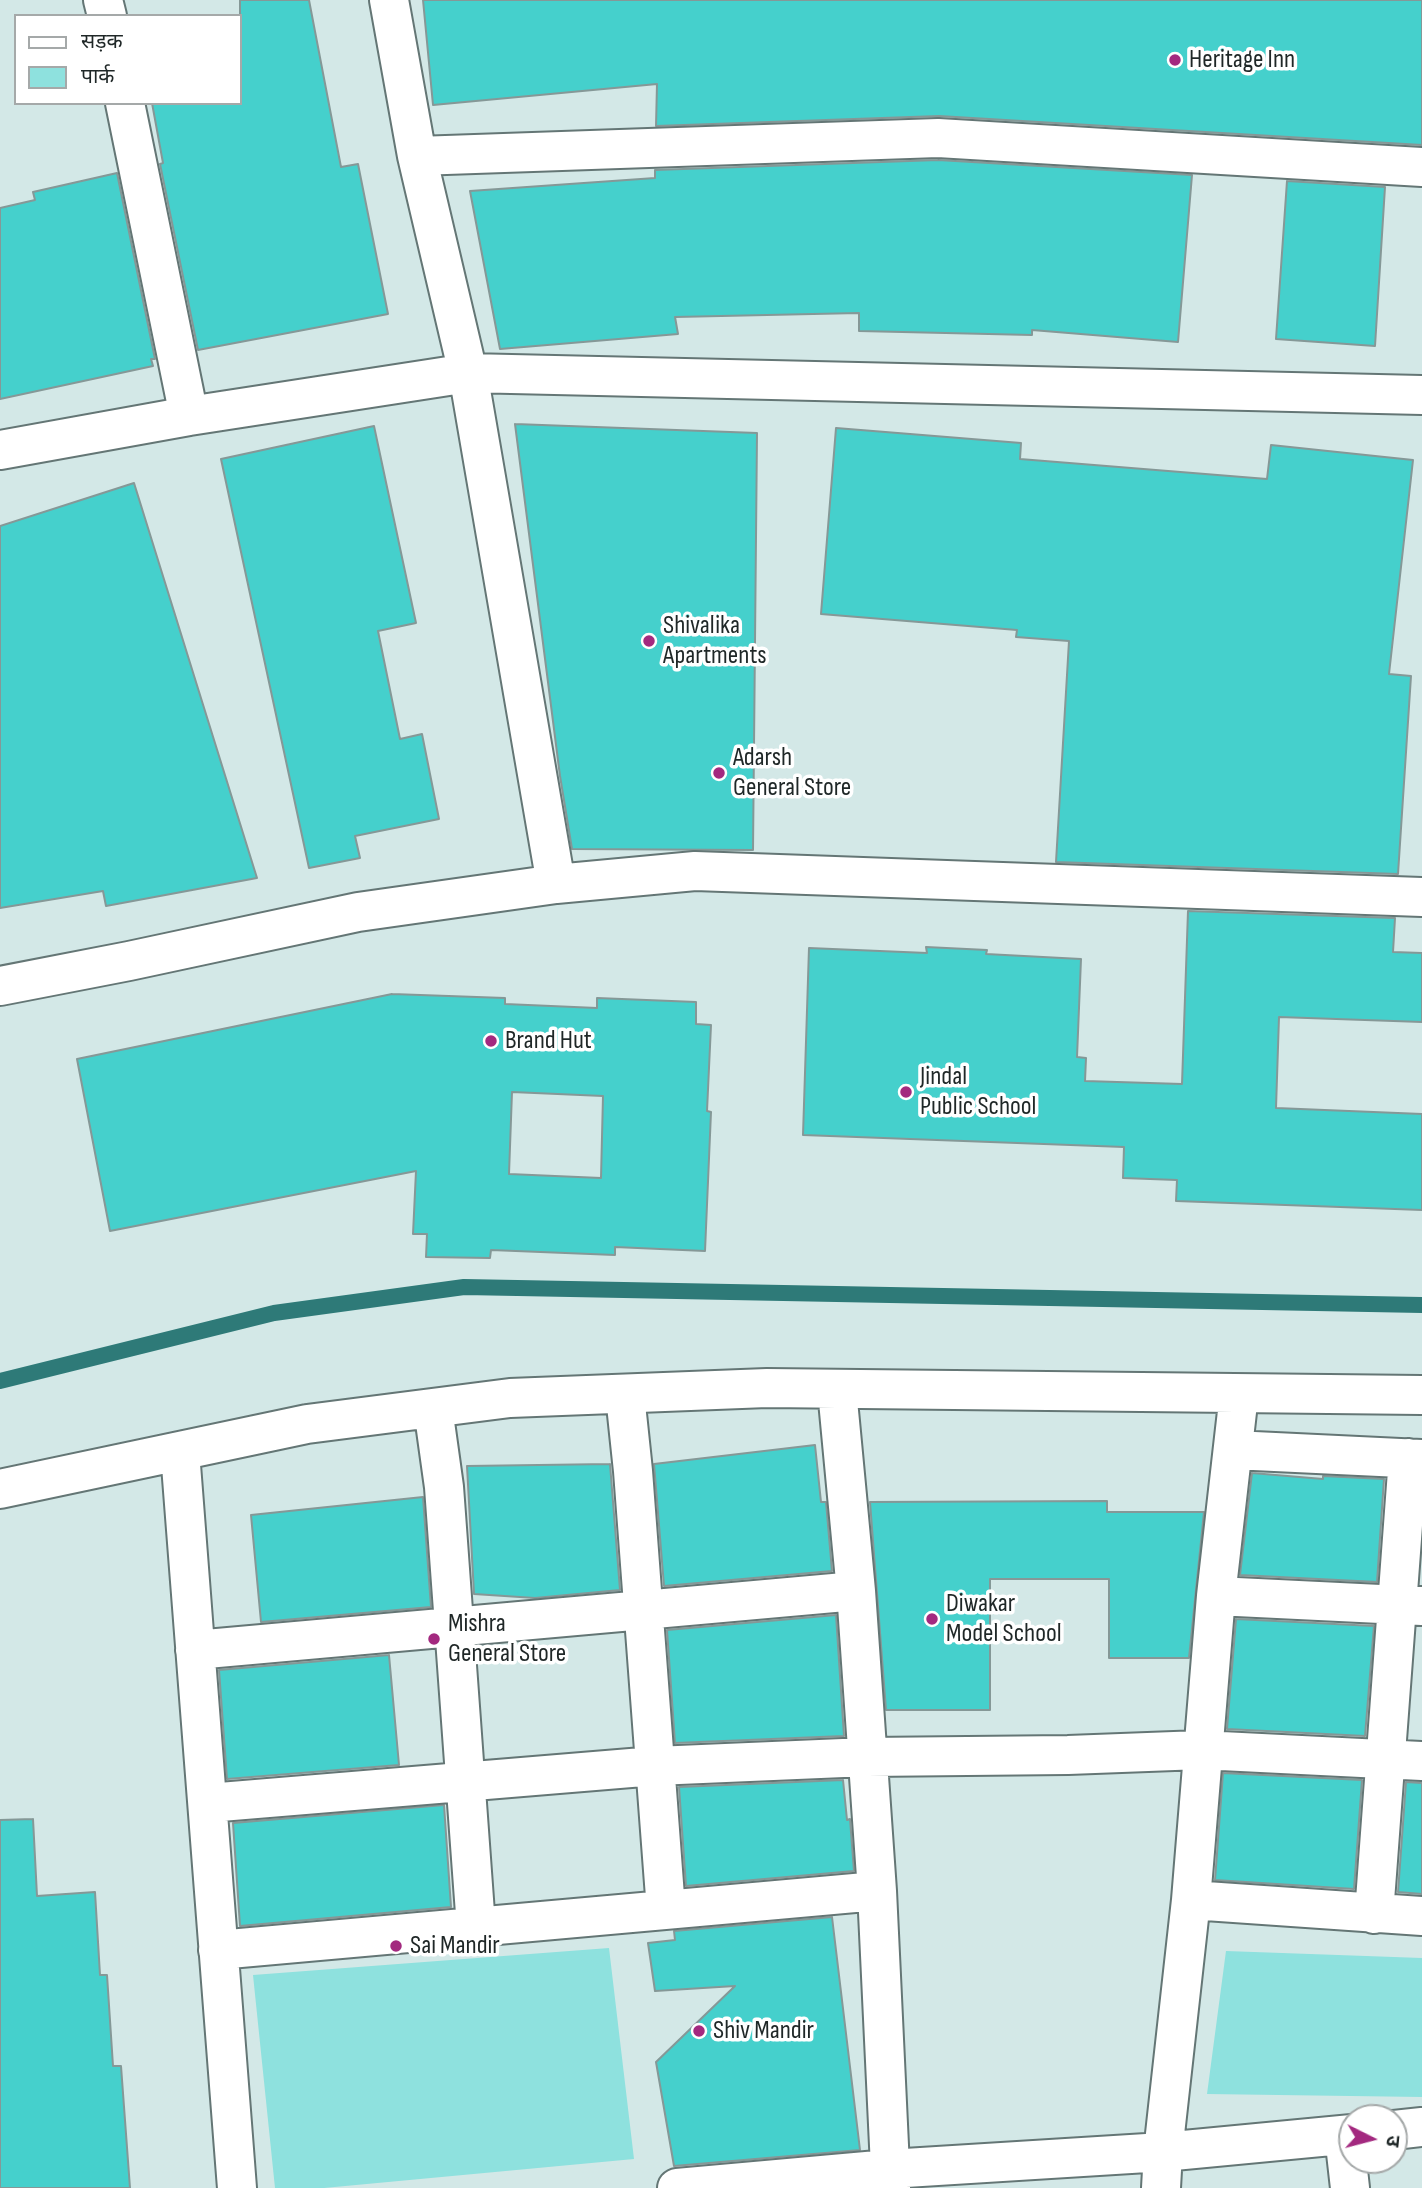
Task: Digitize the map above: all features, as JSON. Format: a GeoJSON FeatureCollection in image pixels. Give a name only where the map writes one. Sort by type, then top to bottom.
{"type":"FeatureCollection","features":[{"type":"Feature","properties":{"kind":"street"},"geometry":{"type":"LineString","coordinates":[[389,0],[417,156],[468,373],[556,884]]}},
{"type":"Feature","properties":{"kind":"street"},"geometry":{"type":"LineString","coordinates":[[125,105],[189,416]]}},
{"type":"Feature","properties":{"kind":"street"},"geometry":{"type":"LineString","coordinates":[[417,156],[938,138],[1422,167]]}},
{"type":"Feature","properties":{"kind":"street"},"geometry":{"type":"LineString","coordinates":[[0,450],[189,416],[468,373],[1422,395]]}},
{"type":"Feature","properties":{"kind":"street"},"geometry":{"type":"LineString","coordinates":[[0,986],[142,959],[358,912],[556,884],[695,871],[1422,897]]}},
{"type":"Feature","properties":{"kind":"street"},"geometry":{"type":"LineString","coordinates":[[0,1489],[307,1424],[509,1398],[767,1388],[1422,1395]]}},
{"type":"Feature","properties":{"kind":"street"},"geometry":{"type":"LineString","coordinates":[[837,1390],[856,1591],[877,1891],[890,2178]]}},
{"type":"Feature","properties":{"kind":"street"},"geometry":{"type":"LineString","coordinates":[[1162,2170],[1191,1900],[1201,1750],[1216,1596],[1239,1394]]}},
{"type":"Feature","properties":{"kind":"street"},"geometry":{"type":"LineString","coordinates":[[625,1395],[666,1910]]}},
{"type":"Feature","properties":{"kind":"street"},"geometry":{"type":"LineString","coordinates":[[432,1408],[444,1487],[476,1927]]}},
{"type":"Feature","properties":{"kind":"street"},"geometry":{"type":"LineString","coordinates":[[1233,1450],[1415,1458],[1404,1761],[1374,1913]]}},
{"type":"Feature","properties":{"kind":"street"},"geometry":{"type":"LineString","coordinates":[[180,1452],[237,2188]]}},
{"type":"Feature","properties":{"kind":"street"},"geometry":{"type":"LineString","coordinates":[[195,1650],[856,1591]]}},
{"type":"Feature","properties":{"kind":"street"},"geometry":{"type":"LineString","coordinates":[[1216,1596],[1409,1605]]}},
{"type":"Feature","properties":{"kind":"street"},"geometry":{"type":"LineString","coordinates":[[208,1803],[655,1766],[867,1757],[1068,1755],[1201,1750],[1404,1761]]}},
{"type":"Feature","properties":{"kind":"street"},"geometry":{"type":"LineString","coordinates":[[219,1950],[877,1891]]}},
{"type":"Feature","properties":{"kind":"street"},"geometry":{"type":"LineString","coordinates":[[1191,1900],[1422,1916]]}},
{"type":"Feature","properties":{"kind":"street"},"geometry":{"type":"LineString","coordinates":[[677,2188],[1162,2170],[1338,2136]]}},
{"type":"Feature","properties":{"kind":"green space"},"geometry":{"type":"Polygon","coordinates":[[[609,1948],[634,2159],[324,2188],[275,2188],[253,1975],[609,1948]]]}},
{"type":"Feature","properties":{"kind":"green space"},"geometry":{"type":"Polygon","coordinates":[[[1226,1951],[1422,1958],[1422,2097],[1207,2094],[1226,1951]]]}},
{"type":"Feature","properties":{"kind":"building"},"geometry":{"type":"Polygon","coordinates":[[[240,0],[309,0],[341,167],[358,164],[388,314],[198,350],[160,164],[163,163],[152,105],[242,105],[240,0]]]}},
{"type":"Feature","properties":{"kind":"building"},"geometry":{"type":"Polygon","coordinates":[[[423,0],[1422,0],[1422,145],[939,116],[656,126],[657,84],[433,105],[423,0]]]}},
{"type":"Feature","properties":{"kind":"building"},"geometry":{"type":"Polygon","coordinates":[[[938,160],[1192,175],[1178,342],[1032,330],[1032,335],[859,331],[859,313],[675,317],[678,334],[500,349],[470,191],[655,178],[655,170],[938,160]]]}},
{"type":"Feature","properties":{"kind":"building"},"geometry":{"type":"Polygon","coordinates":[[[117,173],[155,359],[151,359],[153,366],[0,399],[0,208],[35,200],[33,192],[117,173]]]}},
{"type":"Feature","properties":{"kind":"building"},"geometry":{"type":"Polygon","coordinates":[[[1287,181],[1385,187],[1375,346],[1276,339],[1287,181]]]}},
{"type":"Feature","properties":{"kind":"building","name":"Shivalika Apartments"},"geometry":{"type":"Polygon","coordinates":[[[515,424],[757,433],[753,850],[572,849],[560,776],[515,424]]]}},
{"type":"Feature","properties":{"kind":"building"},"geometry":{"type":"Polygon","coordinates":[[[374,426],[416,623],[378,631],[400,739],[422,734],[439,819],[355,836],[360,858],[309,868],[221,459],[374,426]]]}},
{"type":"Feature","properties":{"kind":"building"},"geometry":{"type":"Polygon","coordinates":[[[836,428],[1021,443],[1020,459],[1267,479],[1271,445],[1413,460],[1389,674],[1411,676],[1398,874],[1056,862],[1069,641],[1016,637],[1017,630],[821,614],[836,428]]]}},
{"type":"Feature","properties":{"kind":"building"},"geometry":{"type":"Polygon","coordinates":[[[134,483],[257,878],[106,906],[103,891],[0,908],[0,526],[134,483]]]}},
{"type":"Feature","properties":{"kind":"building"},"geometry":{"type":"Polygon","coordinates":[[[1188,911],[1395,918],[1393,952],[1422,953],[1422,1022],[1279,1017],[1276,1108],[1422,1114],[1422,1210],[1176,1201],[1177,1180],[1123,1178],[1124,1147],[803,1135],[809,948],[927,953],[926,947],[987,950],[986,954],[1081,959],[1077,1057],[1086,1058],[1085,1081],[1182,1084],[1188,911]]]}},
{"type":"Feature","properties":{"kind":"building"},"geometry":{"type":"Polygon","coordinates":[[[392,994],[505,998],[505,1004],[597,1008],[597,998],[696,1002],[696,1024],[711,1025],[707,1111],[711,1112],[705,1251],[615,1247],[615,1255],[491,1250],[490,1258],[426,1257],[427,1234],[413,1234],[416,1171],[110,1231],[77,1059],[392,994]],[[512,1092],[509,1174],[601,1178],[603,1096],[512,1092]]]}},
{"type":"Feature","properties":{"kind":"building"},"geometry":{"type":"Polygon","coordinates":[[[815,1445],[821,1502],[826,1502],[832,1571],[664,1586],[654,1464],[815,1445]]]}},
{"type":"Feature","properties":{"kind":"building"},"geometry":{"type":"Polygon","coordinates":[[[610,1464],[620,1590],[535,1598],[474,1594],[467,1466],[610,1464]]]}},
{"type":"Feature","properties":{"kind":"building"},"geometry":{"type":"Polygon","coordinates":[[[1252,1473],[1323,1479],[1323,1476],[1384,1479],[1377,1582],[1240,1575],[1252,1473]]]}},
{"type":"Feature","properties":{"kind":"building"},"geometry":{"type":"Polygon","coordinates":[[[423,1497],[431,1607],[261,1622],[251,1515],[423,1497]]]}},
{"type":"Feature","properties":{"kind":"building","name":"Diwakar Model School"},"geometry":{"type":"Polygon","coordinates":[[[1107,1501],[1107,1512],[1204,1512],[1189,1658],[1109,1658],[1109,1579],[990,1579],[990,1710],[886,1710],[870,1502],[1107,1501]]]}},
{"type":"Feature","properties":{"kind":"building"},"geometry":{"type":"Polygon","coordinates":[[[836,1615],[844,1736],[675,1743],[667,1630],[836,1615]]]}},
{"type":"Feature","properties":{"kind":"building"},"geometry":{"type":"Polygon","coordinates":[[[1236,1619],[1374,1626],[1365,1736],[1227,1729],[1236,1619]]]}},
{"type":"Feature","properties":{"kind":"building"},"geometry":{"type":"Polygon","coordinates":[[[389,1655],[399,1765],[227,1779],[219,1670],[389,1655]]]}},
{"type":"Feature","properties":{"kind":"building"},"geometry":{"type":"Polygon","coordinates":[[[1223,1773],[1362,1780],[1354,1889],[1215,1880],[1223,1773]]]}},
{"type":"Feature","properties":{"kind":"building"},"geometry":{"type":"Polygon","coordinates":[[[843,1780],[847,1820],[850,1819],[854,1871],[686,1886],[679,1787],[843,1780]]]}},
{"type":"Feature","properties":{"kind":"building"},"geometry":{"type":"Polygon","coordinates":[[[1406,1782],[1422,1783],[1422,1894],[1398,1892],[1406,1782]]]}},
{"type":"Feature","properties":{"kind":"building"},"geometry":{"type":"Polygon","coordinates":[[[444,1805],[451,1907],[240,1926],[233,1823],[444,1805]]]}},
{"type":"Feature","properties":{"kind":"building"},"geometry":{"type":"Polygon","coordinates":[[[33,1819],[37,1896],[95,1892],[100,1975],[107,1975],[113,2066],[121,2066],[130,2188],[0,2188],[0,1820],[33,1819]]]}},
{"type":"Feature","properties":{"kind":"building"},"geometry":{"type":"Polygon","coordinates":[[[832,1917],[860,2150],[674,2166],[656,2062],[735,1986],[655,1991],[648,1943],[675,1940],[674,1931],[832,1917]]]}},
{"type":"Feature","properties":{"kind":"waterway"},"geometry":{"type":"LineString","coordinates":[[0,1381],[274,1313],[464,1287],[1422,1305]]}},
{"type":"Feature","properties":{"kind":"place","name":"Heritage Inn"},"geometry":{"type":"Point","coordinates":[1175,60]}},
{"type":"Feature","properties":{"kind":"place","name":"Shivalika Apartments"},"geometry":{"type":"Point","coordinates":[649,641]}},
{"type":"Feature","properties":{"kind":"place","name":"Adarsh General Store"},"geometry":{"type":"Point","coordinates":[719,773]}},
{"type":"Feature","properties":{"kind":"place","name":"Brand Hut"},"geometry":{"type":"Point","coordinates":[491,1041]}},
{"type":"Feature","properties":{"kind":"place","name":"Jindal Public School"},"geometry":{"type":"Point","coordinates":[906,1092]}},
{"type":"Feature","properties":{"kind":"place","name":"Diwakar Model School"},"geometry":{"type":"Point","coordinates":[932,1619]}},
{"type":"Feature","properties":{"kind":"place","name":"Mishra General Store"},"geometry":{"type":"Point","coordinates":[434,1639]}},
{"type":"Feature","properties":{"kind":"place","name":"Sai Mandir"},"geometry":{"type":"Point","coordinates":[396,1946]}},
{"type":"Feature","properties":{"kind":"place","name":"Shiv Mandir"},"geometry":{"type":"Point","coordinates":[699,2031]}}]}
